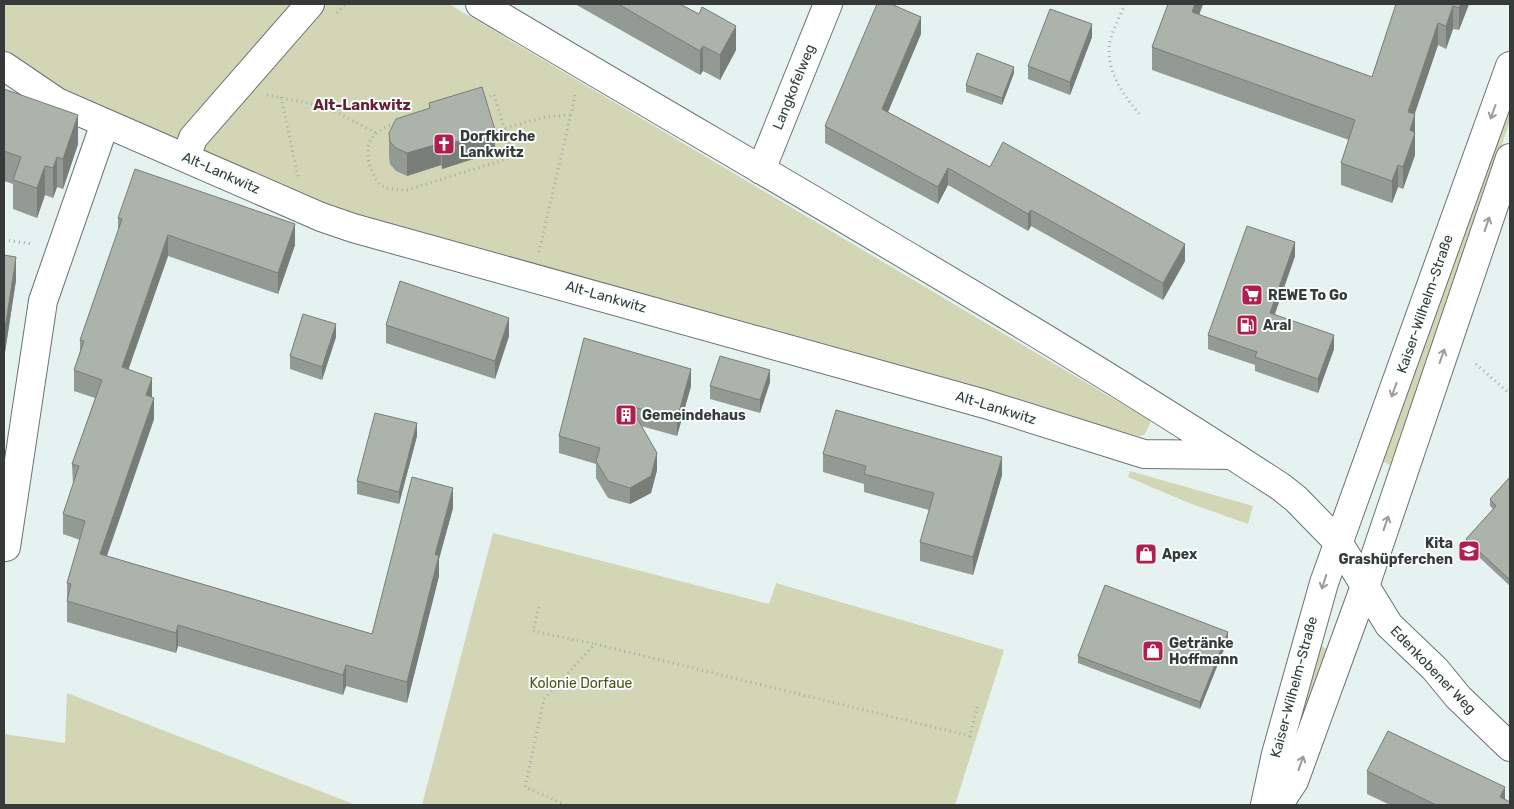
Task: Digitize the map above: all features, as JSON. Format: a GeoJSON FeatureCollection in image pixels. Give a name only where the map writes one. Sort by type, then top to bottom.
{"type":"FeatureCollection","features":[{"type":"Feature","properties":{"kind":"street"},"geometry":{"type":"LineString","coordinates":[[186,158],[193,138],[310,4]]}},
{"type":"Feature","properties":{"kind":"street"},"geometry":{"type":"LineString","coordinates":[[480,4],[1118,382],[1232,455],[1296,499],[1338,542],[1365,586]]}},
{"type":"Feature","properties":{"kind":"street","name":"Langkofelweg"},"geometry":{"type":"LineString","coordinates":[[761,170],[828,4]]}},
{"type":"Feature","properties":{"kind":"street","name":"Alt-Lankwitz"},"geometry":{"type":"LineString","coordinates":[[4,66],[57,102],[321,217],[353,228],[985,404],[1144,454],[1232,455]]}},
{"type":"Feature","properties":{"kind":"street","name":"Kaiser-Wilhelm-Straße"},"geometry":{"type":"LineString","coordinates":[[1265,805],[1276,754],[1309,632],[1338,542],[1510,66]]}},
{"type":"Feature","properties":{"kind":"street"},"geometry":{"type":"LineString","coordinates":[[6,547],[43,301],[105,122]]}},
{"type":"Feature","properties":{"kind":"street","name":"Kaiser-Wilhelm-Straße"},"geometry":{"type":"LineString","coordinates":[[1278,805],[1294,781],[1365,586],[1510,158]]}},
{"type":"Feature","properties":{"kind":"street","name":"Edenkobener Weg"},"geometry":{"type":"LineString","coordinates":[[1365,586],[1389,625],[1435,669],[1458,697],[1510,747]]}},
{"type":"Feature","properties":{"kind":"path"},"geometry":{"type":"LineString","coordinates":[[1125,4],[1109,47],[1114,74],[1123,95],[1141,116]]}},
{"type":"Feature","properties":{"kind":"path"},"geometry":{"type":"LineString","coordinates":[[534,277],[583,65]]}},
{"type":"Feature","properties":{"kind":"path"},"geometry":{"type":"LineString","coordinates":[[264,94],[327,107],[376,133]]}},
{"type":"Feature","properties":{"kind":"path"},"geometry":{"type":"LineString","coordinates":[[494,95],[504,128],[513,157],[407,190],[393,190],[382,186],[374,176],[369,160],[369,144],[376,133],[388,126],[494,95]]}},
{"type":"Feature","properties":{"kind":"path"},"geometry":{"type":"LineString","coordinates":[[280,97],[298,179]]}},
{"type":"Feature","properties":{"kind":"path"},"geometry":{"type":"LineString","coordinates":[[489,132],[545,117],[571,115]]}},
{"type":"Feature","properties":{"kind":"path"},"geometry":{"type":"LineString","coordinates":[[1476,364],[1510,394]]}},
{"type":"Feature","properties":{"kind":"path"},"geometry":{"type":"LineString","coordinates":[[539,607],[533,632],[595,644],[970,736],[978,704]]}},
{"type":"Feature","properties":{"kind":"path"},"geometry":{"type":"LineString","coordinates":[[566,805],[524,787],[544,699],[595,644]]}},
{"type":"Feature","properties":{"kind":"green space"},"geometry":{"type":"Polygon","coordinates":[[[4,4],[449,4],[1149,420],[1150,424],[1144,435],[1139,436],[349,214],[58,89],[4,51],[4,4]]]}},
{"type":"Feature","properties":{"kind":"green space"},"geometry":{"type":"Polygon","coordinates":[[[1510,101],[1510,121],[1390,465],[1382,461],[1510,101]]]}},
{"type":"Feature","properties":{"kind":"green space"},"geometry":{"type":"Polygon","coordinates":[[[1130,471],[1253,506],[1248,524],[1189,503],[1128,477],[1130,471]]]}},
{"type":"Feature","properties":{"kind":"green space","name":"Kolonie Dorfaue"},"geometry":{"type":"Polygon","coordinates":[[[493,533],[769,604],[776,583],[1004,650],[955,805],[422,805],[493,533]]]}},
{"type":"Feature","properties":{"kind":"green space"},"geometry":{"type":"Polygon","coordinates":[[[1320,644],[1327,650],[1310,701],[1305,702],[1320,644]]]}},
{"type":"Feature","properties":{"kind":"green space"},"geometry":{"type":"Polygon","coordinates":[[[67,693],[356,805],[4,805],[4,734],[65,743],[67,693]]]}},
{"type":"Feature","properties":{"kind":"building"},"geometry":{"type":"Polygon","coordinates":[[[618,4],[680,4],[699,14],[702,7],[736,26],[720,55],[703,46],[700,51],[618,4]]]}},
{"type":"Feature","properties":{"kind":"building"},"geometry":{"type":"Polygon","coordinates":[[[877,4],[891,4],[921,17],[882,109],[990,167],[1003,142],[1185,244],[1163,283],[1031,210],[1028,214],[948,168],[938,187],[825,126],[877,4]]]}},
{"type":"Feature","properties":{"kind":"building"},"geometry":{"type":"Polygon","coordinates":[[[1168,4],[1195,4],[1192,12],[1372,77],[1396,4],[1461,4],[1459,8],[1453,6],[1446,26],[1438,23],[1408,112],[1415,114],[1410,130],[1415,133],[1403,167],[1398,165],[1392,181],[1341,163],[1355,120],[1152,47],[1168,4]]]}},
{"type":"Feature","properties":{"kind":"building"},"geometry":{"type":"Polygon","coordinates":[[[1050,9],[1092,24],[1070,82],[1028,66],[1050,9]]]}},
{"type":"Feature","properties":{"kind":"building"},"geometry":{"type":"Polygon","coordinates":[[[977,53],[1014,67],[1002,98],[966,85],[977,53]]]}},
{"type":"Feature","properties":{"kind":"building"},"geometry":{"type":"Polygon","coordinates":[[[482,87],[495,130],[442,146],[441,143],[407,153],[396,148],[390,142],[389,133],[396,119],[430,108],[429,103],[482,87]]]}},
{"type":"Feature","properties":{"kind":"building"},"geometry":{"type":"Polygon","coordinates":[[[4,89],[78,115],[63,159],[57,157],[53,168],[45,166],[37,188],[13,180],[21,157],[4,151],[4,89]]]}},
{"type":"Feature","properties":{"kind":"building"},"geometry":{"type":"Polygon","coordinates":[[[135,169],[295,224],[278,273],[168,235],[122,367],[152,378],[146,395],[154,398],[100,554],[372,634],[412,477],[453,488],[435,555],[439,555],[407,682],[346,665],[343,675],[178,625],[176,633],[67,601],[71,584],[67,583],[85,521],[63,514],[79,466],[72,464],[102,380],[74,370],[84,341],[80,340],[122,219],[118,218],[135,169]]]}},
{"type":"Feature","properties":{"kind":"building"},"geometry":{"type":"Polygon","coordinates":[[[1247,226],[1295,242],[1270,313],[1334,335],[1318,379],[1255,357],[1257,352],[1208,335],[1247,226]]]}},
{"type":"Feature","properties":{"kind":"building"},"geometry":{"type":"Polygon","coordinates":[[[4,255],[16,257],[5,329],[4,329],[4,255]]]}},
{"type":"Feature","properties":{"kind":"building"},"geometry":{"type":"Polygon","coordinates":[[[400,281],[509,318],[495,361],[386,325],[400,281]]]}},
{"type":"Feature","properties":{"kind":"building"},"geometry":{"type":"Polygon","coordinates":[[[303,314],[336,324],[322,367],[290,356],[303,314]]]}},
{"type":"Feature","properties":{"kind":"building","name":"Gemeindehaus"},"geometry":{"type":"Polygon","coordinates":[[[584,338],[691,369],[677,419],[630,406],[657,453],[651,476],[630,488],[608,481],[596,461],[600,448],[559,436],[584,338]]]}},
{"type":"Feature","properties":{"kind":"building"},"geometry":{"type":"Polygon","coordinates":[[[720,356],[770,370],[760,400],[710,386],[720,356]]]}},
{"type":"Feature","properties":{"kind":"building"},"geometry":{"type":"Polygon","coordinates":[[[836,410],[1002,457],[973,557],[920,542],[934,493],[864,474],[866,466],[823,454],[836,410]]]}},
{"type":"Feature","properties":{"kind":"building"},"geometry":{"type":"Polygon","coordinates":[[[375,413],[417,423],[399,492],[357,481],[375,413]]]}},
{"type":"Feature","properties":{"kind":"building"},"geometry":{"type":"Polygon","coordinates":[[[1510,477],[1510,580],[1466,539],[1496,506],[1490,499],[1510,477]]]}},
{"type":"Feature","properties":{"kind":"building","name":"Getränke Hoffmann"},"geometry":{"type":"Polygon","coordinates":[[[1105,585],[1228,632],[1200,702],[1078,656],[1105,585]]]}},
{"type":"Feature","properties":{"kind":"building"},"geometry":{"type":"Polygon","coordinates":[[[1388,731],[1505,787],[1500,797],[1510,802],[1510,805],[1436,805],[1367,771],[1388,731]]]}},
{"type":"Feature","properties":{"kind":"place","name":"Dorfkirche Lankwitz"},"geometry":{"type":"Point","coordinates":[444,144]}},
{"type":"Feature","properties":{"kind":"place","name":"REWE To Go"},"geometry":{"type":"Point","coordinates":[1252,295]}},
{"type":"Feature","properties":{"kind":"place","name":"Aral"},"geometry":{"type":"Point","coordinates":[1247,325]}},
{"type":"Feature","properties":{"kind":"place","name":"Gemeindehaus"},"geometry":{"type":"Point","coordinates":[626,415]}},
{"type":"Feature","properties":{"kind":"place","name":"Kita Grashüpferchen"},"geometry":{"type":"Point","coordinates":[1469,551]}},
{"type":"Feature","properties":{"kind":"place","name":"Apex"},"geometry":{"type":"Point","coordinates":[1146,554]}},
{"type":"Feature","properties":{"kind":"place","name":"Getränke Hoffmann"},"geometry":{"type":"Point","coordinates":[1153,651]}},
{"type":"Feature","properties":{"kind":"district","name":"Alt-Lankwitz"},"geometry":{"type":"Point","coordinates":[362,105]}}]}
